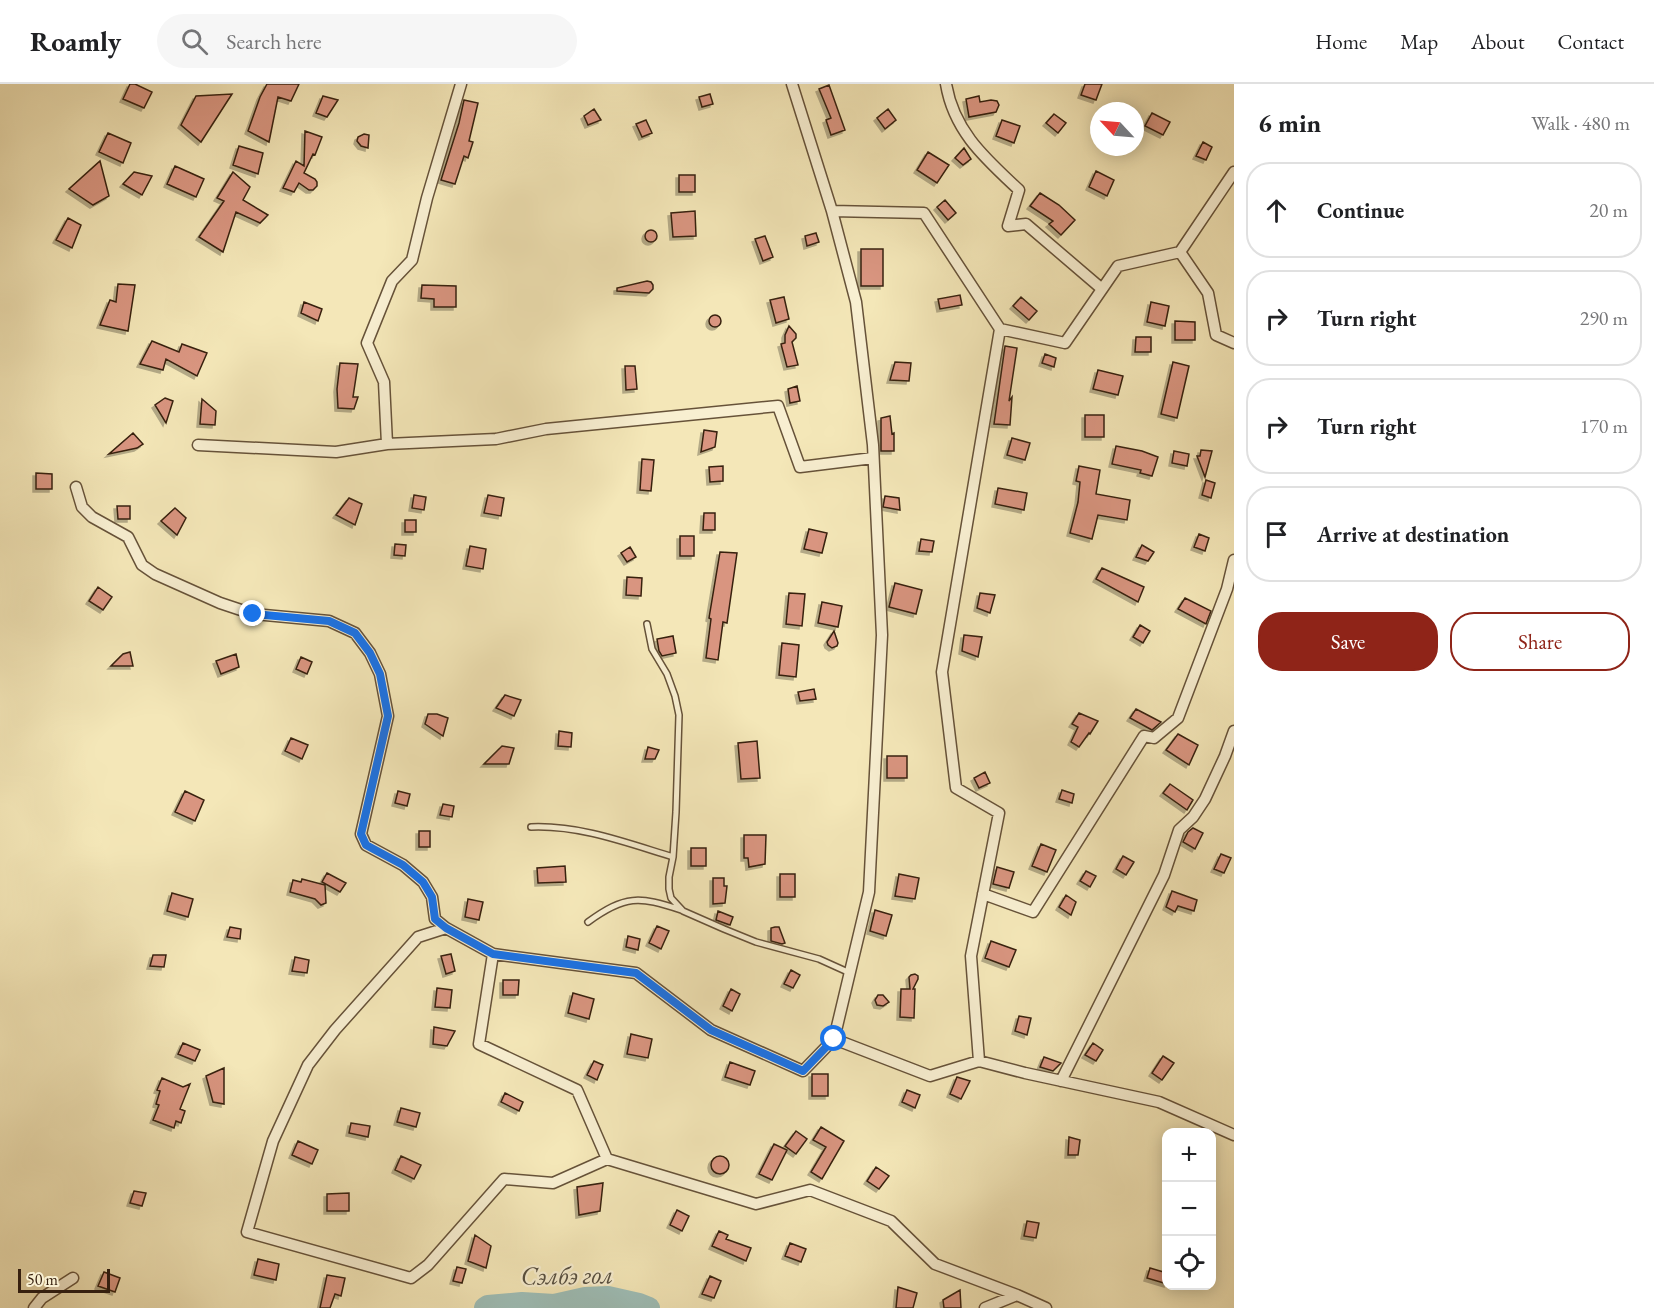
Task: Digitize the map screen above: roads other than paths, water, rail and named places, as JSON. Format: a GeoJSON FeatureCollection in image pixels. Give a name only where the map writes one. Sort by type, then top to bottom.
{"type":"FeatureCollection","features":[{"type":"Feature","properties":{"kind":"street"},"geometry":{"type":"LineString","coordinates":[[387,444],[384,382],[367,343],[392,281],[412,260],[427,198],[461,84]]}},
{"type":"Feature","properties":{"kind":"street"},"geometry":{"type":"LineString","coordinates":[[76,487],[82,507],[92,517],[128,537],[142,565],[155,574],[220,603],[253,614],[329,621],[355,633],[370,653],[380,674],[388,716],[361,834],[366,845],[403,865],[423,882],[432,897],[435,919],[446,928],[493,954],[636,973],[711,1030],[803,1071],[834,1039],[868,892],[882,635],[873,459],[856,302],[832,210],[792,84]]}},
{"type":"Feature","properties":{"kind":"street"},"geometry":{"type":"LineString","coordinates":[[946,84],[955,117],[965,133],[984,156],[1019,190],[1008,226],[1026,224],[1102,289]]}},
{"type":"Feature","properties":{"kind":"street"},"geometry":{"type":"LineString","coordinates":[[1000,329],[1065,343],[1118,266],[1180,252],[1234,172]]}},
{"type":"Feature","properties":{"kind":"street"},"geometry":{"type":"LineString","coordinates":[[832,210],[924,213],[1000,329],[942,672],[956,788],[999,813],[971,956],[979,1061]]}},
{"type":"Feature","properties":{"kind":"street"},"geometry":{"type":"LineString","coordinates":[[1180,252],[1208,293],[1216,335],[1234,343]]}},
{"type":"Feature","properties":{"kind":"street"},"geometry":{"type":"LineString","coordinates":[[198,445],[336,452],[387,444],[496,439],[546,429],[778,406],[800,466],[873,459]]}},
{"type":"Feature","properties":{"kind":"street"},"geometry":{"type":"LineString","coordinates":[[983,894],[1033,912],[1144,736],[1154,738],[1178,718],[1227,589],[1234,560]]}},
{"type":"Feature","properties":{"kind":"street"},"geometry":{"type":"LineString","coordinates":[[1061,1081],[1164,875],[1179,830],[1193,817],[1205,799],[1234,731]]}},
{"type":"Feature","properties":{"kind":"street"},"geometry":{"type":"LineString","coordinates":[[446,928],[418,937],[335,1030],[309,1065],[273,1141],[247,1232],[411,1278],[428,1265],[504,1179],[553,1183],[607,1159],[756,1204],[810,1190],[891,1221],[935,1264],[1046,1308]]}},
{"type":"Feature","properties":{"kind":"street"},"geometry":{"type":"LineString","coordinates":[[493,954],[479,1044],[577,1090],[607,1159]]}},
{"type":"Feature","properties":{"kind":"street"},"geometry":{"type":"LineString","coordinates":[[834,1039],[930,1076],[979,1061],[1159,1102],[1234,1135]]}},
{"type":"Feature","properties":{"kind":"street"},"geometry":{"type":"LineString","coordinates":[[34,1308],[42,1298],[73,1278]]}},
{"type":"Feature","properties":{"kind":"street"},"geometry":{"type":"LineString","coordinates":[[985,1308],[1017,1295]]}},
{"type":"Feature","properties":{"kind":"lane"},"geometry":{"type":"LineString","coordinates":[[647,624],[651,649],[666,674],[679,714],[677,801],[669,889],[671,898],[683,911]]}},
{"type":"Feature","properties":{"kind":"lane"},"geometry":{"type":"LineString","coordinates":[[531,827],[548,826],[590,833],[673,857]]}},
{"type":"Feature","properties":{"kind":"lane"},"geometry":{"type":"LineString","coordinates":[[588,922],[608,909],[629,900],[653,901],[683,911],[756,942],[819,959],[850,973]]}},
{"type":"Feature","properties":{"kind":"waterway","name":"Сэлбэ гол"},"geometry":{"type":"LineString","coordinates":[[485,1308],[522,1303],[554,1305],[585,1298],[608,1297],[649,1308]]}}]}
